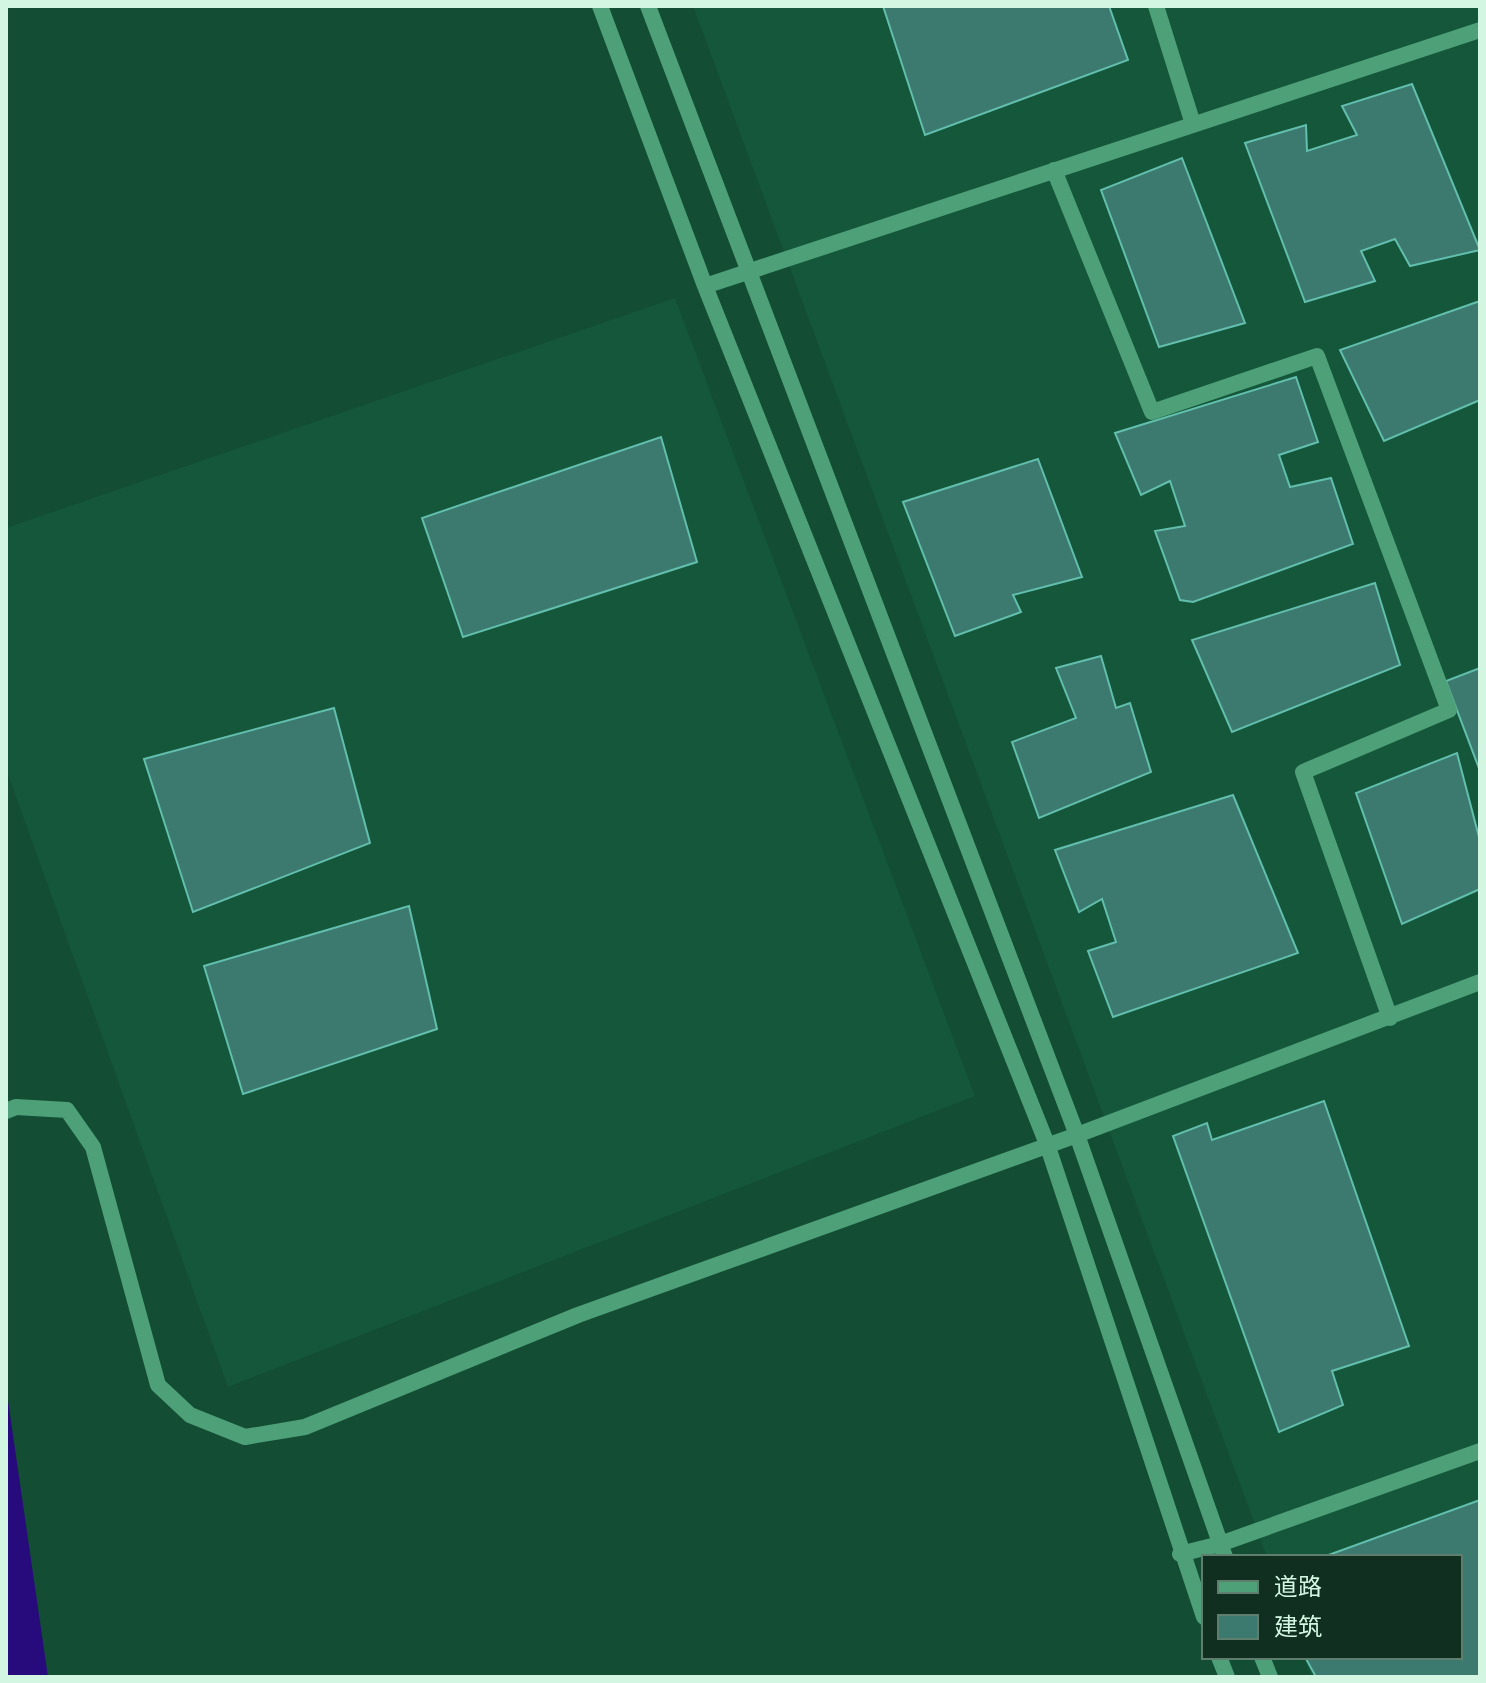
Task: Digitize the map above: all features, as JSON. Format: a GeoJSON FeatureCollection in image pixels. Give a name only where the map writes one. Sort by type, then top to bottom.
{"type":"FeatureCollection","features":[{"type":"Feature","properties":{"kind":"street"},"geometry":{"type":"LineString","coordinates":[[600,6],[705,286],[1047,1144],[1180,1554],[1202,1612]]}},
{"type":"Feature","properties":{"kind":"street"},"geometry":{"type":"LineString","coordinates":[[648,6],[1077,1135],[1223,1550]]}},
{"type":"Feature","properties":{"kind":"street"},"geometry":{"type":"LineString","coordinates":[[1156,6],[1193,124]]}},
{"type":"Feature","properties":{"kind":"street"},"geometry":{"type":"LineString","coordinates":[[705,286],[1480,30]]}},
{"type":"Feature","properties":{"kind":"street"},"geometry":{"type":"LineString","coordinates":[[1054,170],[1152,412],[1317,356],[1449,710],[1303,772],[1390,1018]]}},
{"type":"Feature","properties":{"kind":"street"},"geometry":{"type":"LineString","coordinates":[[11,1109],[67,1110],[93,1147],[158,1385],[190,1415],[245,1437],[305,1427],[578,1315],[1077,1135],[1480,982]]}},
{"type":"Feature","properties":{"kind":"street"},"geometry":{"type":"LineString","coordinates":[[1180,1554],[1223,1550],[1480,1451]]}},
{"type":"Feature","properties":{"kind":"shaded area"},"geometry":{"type":"Polygon","coordinates":[[[693,6],[1480,6],[1480,1677],[1311,1677],[1305,1659],[1462,1659],[1462,1555],[1266,1555],[693,6]]]}},
{"type":"Feature","properties":{"kind":"shaded area"},"geometry":{"type":"Polygon","coordinates":[[[675,298],[975,1096],[228,1387],[6,769],[6,528],[675,298]]]}},
{"type":"Feature","properties":{"kind":"shaded area"},"geometry":{"type":"Polygon","coordinates":[[[6,1387],[48,1677],[6,1677],[6,1387]]]}},
{"type":"Feature","properties":{"kind":"building"},"geometry":{"type":"Polygon","coordinates":[[[883,6],[1109,6],[1128,60],[925,135],[883,6]]]}},
{"type":"Feature","properties":{"kind":"building"},"geometry":{"type":"Polygon","coordinates":[[[1412,84],[1480,250],[1410,266],[1395,239],[1361,251],[1375,281],[1305,302],[1245,143],[1306,125],[1307,151],[1357,135],[1342,106],[1412,84]]]}},
{"type":"Feature","properties":{"kind":"building"},"geometry":{"type":"Polygon","coordinates":[[[1182,158],[1245,323],[1159,347],[1101,190],[1182,158]]]}},
{"type":"Feature","properties":{"kind":"building"},"geometry":{"type":"Polygon","coordinates":[[[1480,301],[1480,400],[1384,441],[1340,350],[1480,301]]]}},
{"type":"Feature","properties":{"kind":"building"},"geometry":{"type":"Polygon","coordinates":[[[1296,377],[1318,442],[1279,455],[1290,487],[1331,478],[1353,544],[1193,602],[1180,600],[1155,531],[1185,526],[1170,481],[1141,495],[1115,433],[1296,377]]]}},
{"type":"Feature","properties":{"kind":"building"},"geometry":{"type":"Polygon","coordinates":[[[661,437],[697,562],[463,637],[422,518],[661,437]]]}},
{"type":"Feature","properties":{"kind":"building"},"geometry":{"type":"Polygon","coordinates":[[[1038,459],[1082,577],[1013,595],[1021,612],[955,636],[903,502],[1038,459]]]}},
{"type":"Feature","properties":{"kind":"building"},"geometry":{"type":"Polygon","coordinates":[[[1375,583],[1400,665],[1232,732],[1192,640],[1375,583]]]}},
{"type":"Feature","properties":{"kind":"building"},"geometry":{"type":"Polygon","coordinates":[[[1101,656],[1116,708],[1130,703],[1151,772],[1039,818],[1012,742],[1076,718],[1056,668],[1101,656]]]}},
{"type":"Feature","properties":{"kind":"building"},"geometry":{"type":"Polygon","coordinates":[[[1480,668],[1480,771],[1446,681],[1480,668]]]}},
{"type":"Feature","properties":{"kind":"building"},"geometry":{"type":"Polygon","coordinates":[[[334,708],[370,843],[193,912],[144,759],[334,708]]]}},
{"type":"Feature","properties":{"kind":"building"},"geometry":{"type":"Polygon","coordinates":[[[1457,753],[1480,841],[1480,889],[1402,924],[1356,793],[1457,753]]]}},
{"type":"Feature","properties":{"kind":"building"},"geometry":{"type":"Polygon","coordinates":[[[1233,795],[1298,953],[1113,1017],[1088,951],[1116,942],[1102,899],[1079,912],[1055,850],[1233,795]]]}},
{"type":"Feature","properties":{"kind":"building"},"geometry":{"type":"Polygon","coordinates":[[[409,906],[437,1029],[243,1094],[204,966],[409,906]]]}},
{"type":"Feature","properties":{"kind":"building"},"geometry":{"type":"Polygon","coordinates":[[[1324,1101],[1409,1346],[1332,1371],[1343,1405],[1279,1432],[1173,1136],[1207,1123],[1212,1140],[1324,1101]]]}},
{"type":"Feature","properties":{"kind":"building"},"geometry":{"type":"Polygon","coordinates":[[[1480,1500],[1480,1677],[1316,1677],[1306,1659],[1462,1659],[1462,1555],[1329,1555],[1480,1500]]]}}]}
